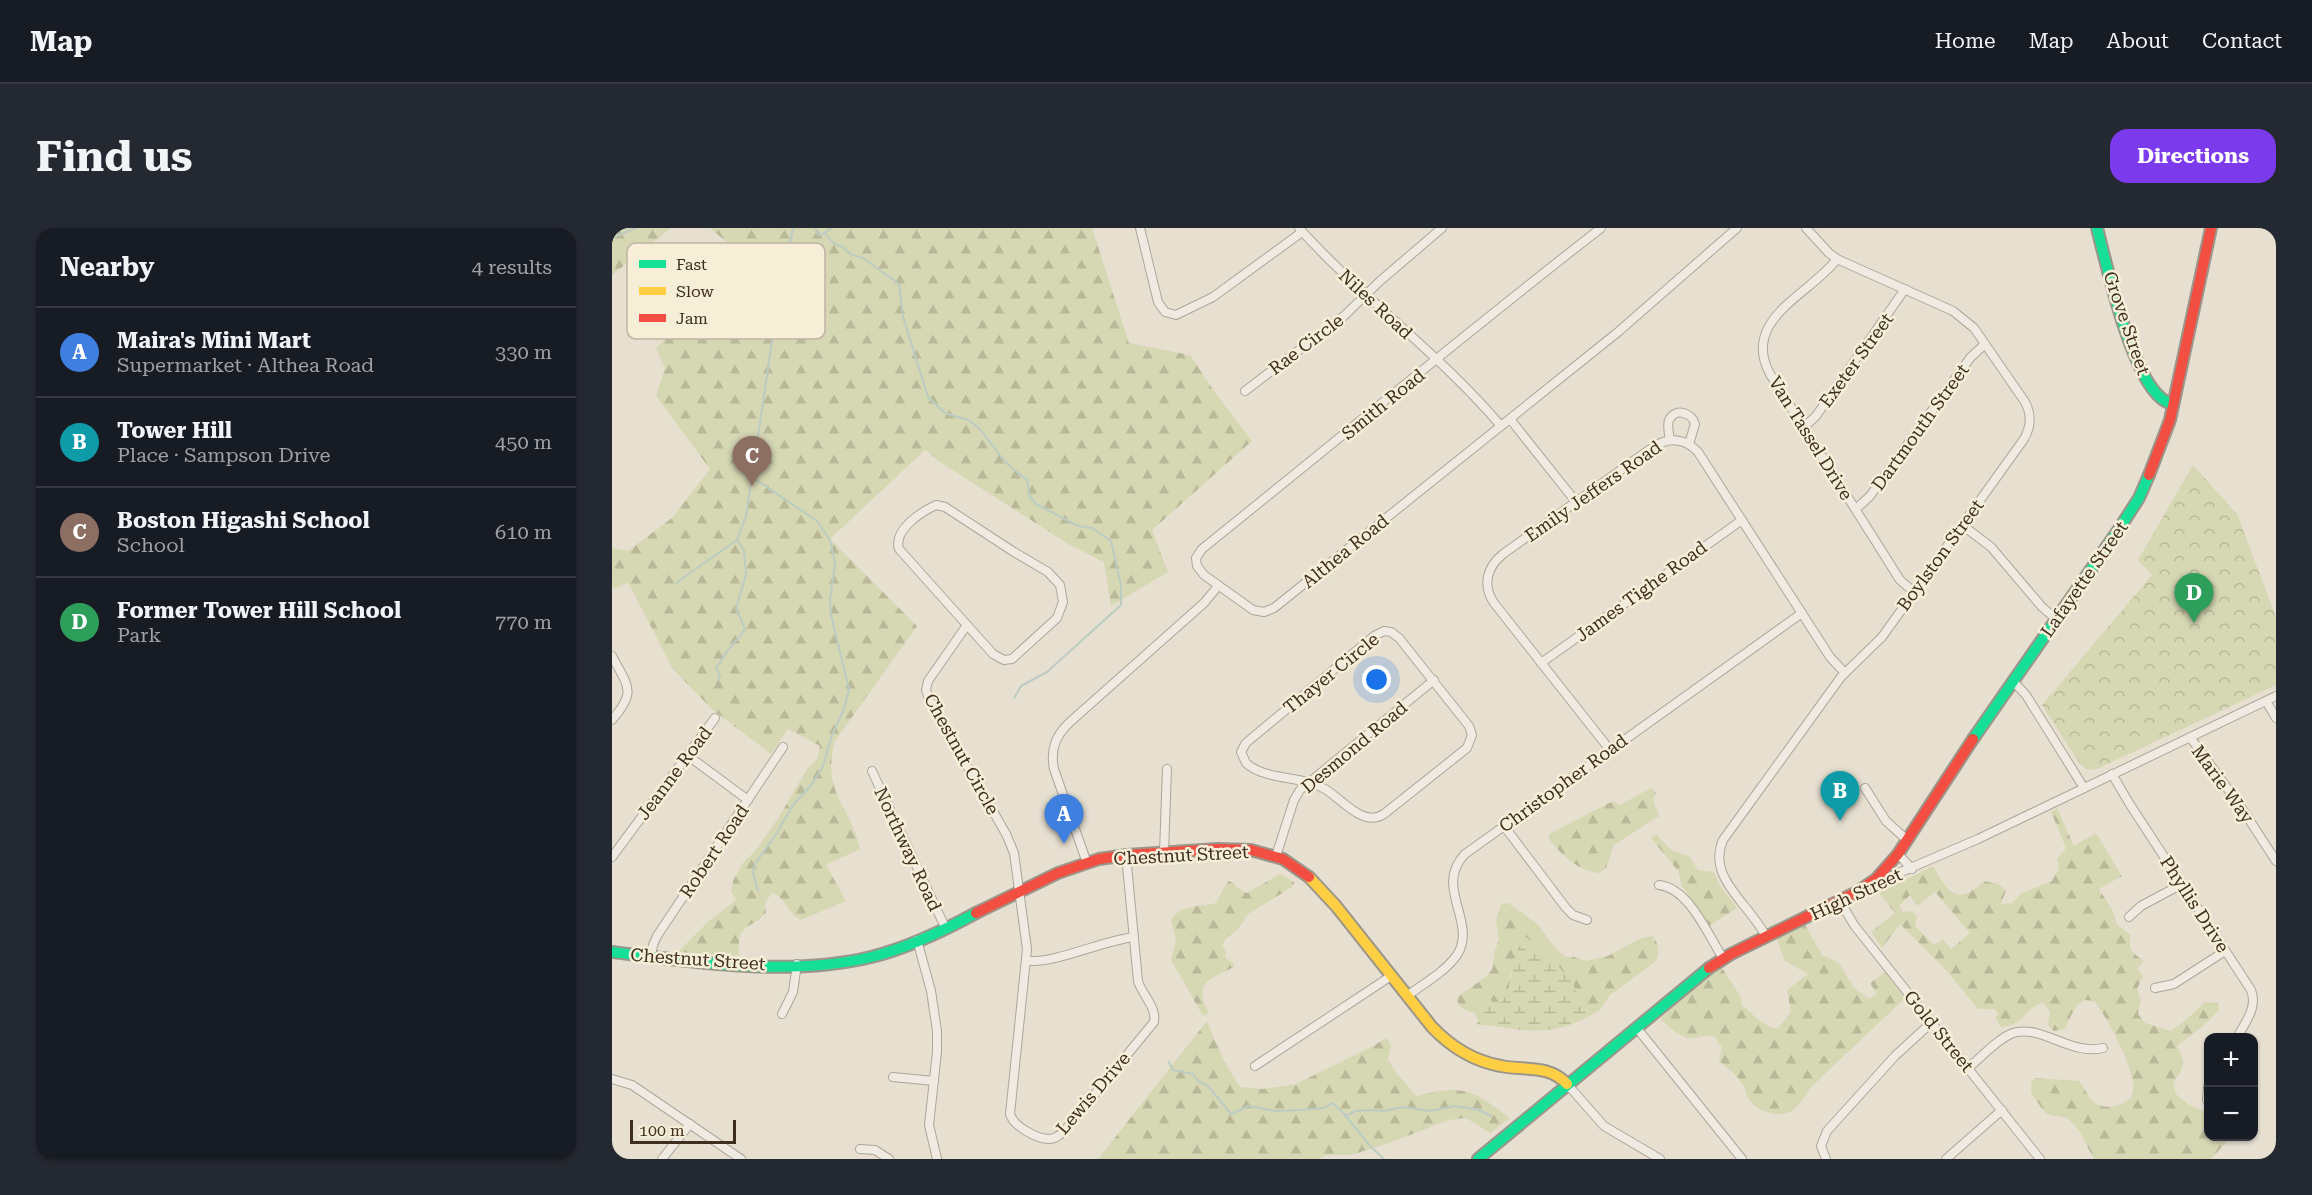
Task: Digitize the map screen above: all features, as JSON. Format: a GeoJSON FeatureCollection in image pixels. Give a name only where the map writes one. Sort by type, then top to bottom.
{"type":"FeatureCollection","features":[{"type":"Feature","properties":{"kind":"main road","name":"Grove Street"},"geometry":{"type":"LineString","coordinates":[[2097,228],[2137,363],[2155,394],[2166,403],[2174,405]]}},
{"type":"Feature","properties":{"kind":"main road","name":"Lafayette Street"},"geometry":{"type":"LineString","coordinates":[[1865,887],[1881,874],[1898,854],[1964,752],[2120,529],[2139,498],[2158,455],[2174,405],[2211,228]]}},
{"type":"Feature","properties":{"kind":"main road","name":"Chestnut Street"},"geometry":{"type":"LineString","coordinates":[[612,952],[723,963],[797,964],[867,957],[917,940],[1087,862],[1126,855],[1239,849],[1276,856],[1296,867],[1317,884],[1440,1036],[1459,1051],[1492,1064],[1552,1070],[1567,1084]]}},
{"type":"Feature","properties":{"kind":"main road","name":"High Street"},"geometry":{"type":"LineString","coordinates":[[1478,1159],[1636,1027],[1723,958],[1865,887]]}},
{"type":"Feature","properties":{"kind":"street","name":"Niles Road"},"geometry":{"type":"LineString","coordinates":[[1140,228],[1158,302],[1165,312],[1176,315],[1213,297],[1301,230],[1366,295],[1477,398],[1501,426]]}},
{"type":"Feature","properties":{"kind":"street","name":"Rae Circle"},"geometry":{"type":"LineString","coordinates":[[1245,391],[1344,316],[1442,228]]}},
{"type":"Feature","properties":{"kind":"street","name":"Smith Road"},"geometry":{"type":"LineString","coordinates":[[1218,586],[1197,566],[1197,556],[1202,549],[1467,332],[1601,228]]}},
{"type":"Feature","properties":{"kind":"street","name":"Althea Road"},"geometry":{"type":"LineString","coordinates":[[1218,586],[1256,611],[1274,608],[1618,332],[1737,228]]}},
{"type":"Feature","properties":{"kind":"street","name":"Boylston Street"},"geometry":{"type":"LineString","coordinates":[[1766,937],[1722,874],[1718,859],[1721,844],[1844,672],[1878,642],[2024,439],[2030,424],[2028,406],[1985,344],[1962,317],[1837,259],[1806,228]]}},
{"type":"Feature","properties":{"kind":"street","name":"Van Tassel Drive"},"geometry":{"type":"LineString","coordinates":[[1837,259],[1828,270],[1776,315],[1764,337],[1764,356],[1768,370],[1900,580],[1914,592]]}},
{"type":"Feature","properties":{"kind":"street","name":"Exeter Street"},"geometry":{"type":"LineString","coordinates":[[1804,427],[1816,416],[1905,289]]}},
{"type":"Feature","properties":{"kind":"street","name":"Dartmouth Street"},"geometry":{"type":"LineString","coordinates":[[1856,509],[1870,496],[1970,357],[1985,344]]}},
{"type":"Feature","properties":{"kind":"street"},"geometry":{"type":"LineString","coordinates":[[1670,440],[1668,425],[1670,419],[1675,414],[1685,413],[1693,417],[1695,424],[1689,444]]}},
{"type":"Feature","properties":{"kind":"street"},"geometry":{"type":"LineString","coordinates":[[1510,419],[1576,502]]}},
{"type":"Feature","properties":{"kind":"street","name":"Emily Jeffers Road"},"geometry":{"type":"LineString","coordinates":[[1610,750],[1491,599],[1487,578],[1490,569],[1499,557],[1653,447],[1670,440],[1689,444],[1701,455],[1830,657],[1844,672]]}},
{"type":"Feature","properties":{"kind":"street"},"geometry":{"type":"LineString","coordinates":[[936,505],[945,507],[1048,572],[1058,581],[1062,589],[1063,602],[1057,618],[1012,659],[1004,660],[995,656],[967,625],[898,545],[897,539],[902,531],[936,505]]}},
{"type":"Feature","properties":{"kind":"street","name":"James Tighe Road"},"geometry":{"type":"LineString","coordinates":[[1541,663],[1742,520]]}},
{"type":"Feature","properties":{"kind":"street"},"geometry":{"type":"LineString","coordinates":[[1962,525],[1991,547],[2042,607],[2056,619]]}},
{"type":"Feature","properties":{"kind":"street"},"geometry":{"type":"LineString","coordinates":[[1087,862],[1054,769],[1055,740],[1070,722],[1204,603],[1218,586]]}},
{"type":"Feature","properties":{"kind":"street","name":"Christopher Road"},"geometry":{"type":"LineString","coordinates":[[1407,996],[1447,965],[1457,954],[1462,936],[1452,886],[1455,868],[1465,854],[1802,613]]}},
{"type":"Feature","properties":{"kind":"street","name":"Chestnut Circle"},"geometry":{"type":"LineString","coordinates":[[967,625],[928,681],[926,693],[1009,838],[1014,853],[1019,892]]}},
{"type":"Feature","properties":{"kind":"street","name":"Thayer Circle"},"geometry":{"type":"LineString","coordinates":[[1388,631],[1397,635],[1434,680],[1471,729],[1470,742],[1464,750],[1378,818],[1371,819],[1362,815],[1325,789],[1251,767],[1244,760],[1242,748],[1248,740],[1380,632],[1388,631]]}},
{"type":"Feature","properties":{"kind":"street"},"geometry":{"type":"LineString","coordinates":[[612,656],[629,691],[627,700],[612,720]]}},
{"type":"Feature","properties":{"kind":"street","name":"Desmond Road"},"geometry":{"type":"LineString","coordinates":[[1276,856],[1296,795],[1434,680]]}},
{"type":"Feature","properties":{"kind":"street"},"geometry":{"type":"LineString","coordinates":[[2013,681],[2026,695],[2084,788]]}},
{"type":"Feature","properties":{"kind":"street","name":"High Street"},"geometry":{"type":"LineString","coordinates":[[1865,887],[1912,869],[2276,696]]}},
{"type":"Feature","properties":{"kind":"street"},"geometry":{"type":"LineString","coordinates":[[2266,700],[2276,718]]}},
{"type":"Feature","properties":{"kind":"street","name":"Jeanne Road"},"geometry":{"type":"LineString","coordinates":[[612,857],[715,718]]}},
{"type":"Feature","properties":{"kind":"street","name":"Marie Way"},"geometry":{"type":"LineString","coordinates":[[2190,737],[2241,807],[2276,861]]}},
{"type":"Feature","properties":{"kind":"street","name":"Robert Road"},"geometry":{"type":"LineString","coordinates":[[651,957],[655,939],[783,747]]}},
{"type":"Feature","properties":{"kind":"street"},"geometry":{"type":"LineString","coordinates":[[687,755],[748,800]]}},
{"type":"Feature","properties":{"kind":"street"},"geometry":{"type":"LineString","coordinates":[[1164,852],[1167,770]]}},
{"type":"Feature","properties":{"kind":"street","name":"Northway Road"},"geometry":{"type":"LineString","coordinates":[[872,771],[945,927]]}},
{"type":"Feature","properties":{"kind":"street","name":"Phyllis Drive"},"geometry":{"type":"LineString","coordinates":[[2112,774],[2248,986],[2253,999],[2251,1012],[2239,1033]]}},
{"type":"Feature","properties":{"kind":"street"},"geometry":{"type":"LineString","coordinates":[[1865,788],[1886,820],[1907,840]]}},
{"type":"Feature","properties":{"kind":"street"},"geometry":{"type":"LineString","coordinates":[[1504,826],[1566,908],[1573,915],[1587,920]]}},
{"type":"Feature","properties":{"kind":"street"},"geometry":{"type":"LineString","coordinates":[[1898,854],[1912,869]]}},
{"type":"Feature","properties":{"kind":"street","name":"Lewis Drive"},"geometry":{"type":"LineString","coordinates":[[1019,892],[1026,930],[1027,961],[1010,1114],[1012,1121],[1020,1127],[1051,1139],[1066,1129],[1154,1022],[1154,1012],[1138,981],[1126,855]]}},
{"type":"Feature","properties":{"kind":"street"},"geometry":{"type":"LineString","coordinates":[[2129,917],[2141,906],[2182,884]]}},
{"type":"Feature","properties":{"kind":"street"},"geometry":{"type":"LineString","coordinates":[[1659,885],[1672,888],[1683,896],[1723,958]]}},
{"type":"Feature","properties":{"kind":"street","name":"Gold Street"},"geometry":{"type":"LineString","coordinates":[[1840,901],[1854,925],[2040,1159]]}},
{"type":"Feature","properties":{"kind":"street"},"geometry":{"type":"LineString","coordinates":[[1027,961],[1044,960],[1113,940],[1134,937]]}},
{"type":"Feature","properties":{"kind":"street"},"geometry":{"type":"LineString","coordinates":[[917,940],[931,991],[937,1031],[938,1047],[929,1125],[937,1159]]}},
{"type":"Feature","properties":{"kind":"street"},"geometry":{"type":"LineString","coordinates":[[2155,988],[2174,984],[2225,951]]}},
{"type":"Feature","properties":{"kind":"street"},"geometry":{"type":"LineString","coordinates":[[782,1014],[794,987],[797,964]]}},
{"type":"Feature","properties":{"kind":"street"},"geometry":{"type":"LineString","coordinates":[[1255,1066],[1390,976]]}},
{"type":"Feature","properties":{"kind":"street"},"geometry":{"type":"LineString","coordinates":[[1826,1159],[1821,1142],[1829,1128],[1895,1056],[1932,1022]]}},
{"type":"Feature","properties":{"kind":"street"},"geometry":{"type":"LineString","coordinates":[[1636,1027],[1742,1159]]}},
{"type":"Feature","properties":{"kind":"street"},"geometry":{"type":"LineString","coordinates":[[1969,1067],[2007,1036],[2016,1032],[2036,1034],[2085,1050],[2103,1048]]}},
{"type":"Feature","properties":{"kind":"street"},"geometry":{"type":"LineString","coordinates":[[893,1077],[934,1082]]}},
{"type":"Feature","properties":{"kind":"street"},"geometry":{"type":"LineString","coordinates":[[612,1079],[632,1085],[741,1159]]}},
{"type":"Feature","properties":{"kind":"street"},"geometry":{"type":"LineString","coordinates":[[1567,1084],[1604,1126],[1660,1159]]}},
{"type":"Feature","properties":{"kind":"street"},"geometry":{"type":"LineString","coordinates":[[1946,1159],[2002,1110]]}},
{"type":"Feature","properties":{"kind":"street"},"geometry":{"type":"LineString","coordinates":[[662,1159],[690,1124]]}},
{"type":"Feature","properties":{"kind":"street"},"geometry":{"type":"LineString","coordinates":[[860,1149],[875,1150],[889,1159]]}},
{"type":"Feature","properties":{"kind":"green space"},"geometry":{"type":"Polygon","coordinates":[[[612,228],[671,228],[652,243],[627,243],[627,263],[612,275],[612,228]]]}},
{"type":"Feature","properties":{"kind":"green space"},"geometry":{"type":"Polygon","coordinates":[[[710,228],[1092,228],[1129,343],[1190,355],[1252,441],[1152,530],[1168,572],[1111,606],[1104,562],[1070,545],[943,464],[925,450],[830,539],[917,626],[835,741],[832,759],[834,786],[850,820],[860,849],[826,865],[846,901],[801,920],[793,914],[781,898],[773,893],[766,902],[766,913],[742,932],[739,956],[678,952],[709,921],[736,900],[731,892],[733,881],[742,864],[755,851],[779,817],[807,769],[817,759],[820,746],[788,729],[771,754],[713,710],[672,668],[628,582],[614,589],[612,583],[612,548],[628,551],[672,518],[710,469],[656,396],[665,368],[656,348],[666,339],[825,339],[825,243],[728,243],[710,228]]]}},
{"type":"Feature","properties":{"kind":"green space"},"geometry":{"type":"Polygon","coordinates":[[[2193,465],[2237,514],[2276,617],[2276,685],[2097,769],[2087,770],[2080,764],[2042,705],[2152,575],[2138,560],[2193,465]]]}},
{"type":"Feature","properties":{"kind":"green space"},"geometry":{"type":"Polygon","coordinates":[[[1651,788],[1656,793],[1653,800],[1659,816],[1614,845],[1606,868],[1599,873],[1583,869],[1571,861],[1549,839],[1549,834],[1613,801],[1620,805],[1651,788]]]}},
{"type":"Feature","properties":{"kind":"green space"},"geometry":{"type":"Polygon","coordinates":[[[2057,808],[2074,846],[2096,833],[2122,876],[2099,889],[2113,911],[2117,925],[2131,935],[2132,950],[2144,961],[2137,969],[2143,976],[2137,989],[2141,1000],[2138,1014],[2145,1023],[2171,1031],[2205,1002],[2218,1003],[2219,1010],[2177,1046],[2183,1061],[2173,1083],[2176,1094],[2188,1104],[2204,1111],[2204,1141],[2227,1141],[2211,1159],[2094,1159],[2080,1132],[2068,1118],[2046,1114],[2031,1093],[2031,1082],[2036,1078],[2079,1081],[2092,1100],[2103,1106],[2118,1105],[2131,1098],[2133,1086],[2128,1065],[2111,1028],[2094,1001],[2084,1000],[2080,1003],[2064,1029],[2054,1031],[2048,1025],[2050,1012],[2044,1003],[2032,1008],[2016,1023],[2001,1027],[1995,1018],[1998,1014],[1995,1009],[1978,1009],[1947,971],[1900,924],[1882,948],[1871,932],[1895,913],[1879,893],[1933,866],[1954,893],[1960,895],[1967,893],[1984,881],[1998,884],[2006,890],[2001,904],[2012,903],[2022,893],[2052,881],[2059,868],[2057,859],[2066,848],[2051,812],[2057,808]],[[1935,892],[1917,906],[1910,895],[1899,906],[1903,912],[1911,911],[1917,916],[1915,926],[1934,945],[1943,939],[1951,949],[1970,933],[1935,892]]]}},
{"type":"Feature","properties":{"kind":"green space"},"geometry":{"type":"Polygon","coordinates":[[[1656,834],[1671,850],[1689,856],[1698,870],[1714,872],[1719,884],[1737,908],[1709,926],[1682,886],[1678,871],[1651,838],[1656,834]]]}},
{"type":"Feature","properties":{"kind":"green space"},"geometry":{"type":"Polygon","coordinates":[[[1280,874],[1295,883],[1248,914],[1239,928],[1226,939],[1222,945],[1226,951],[1225,957],[1234,964],[1234,967],[1206,983],[1202,995],[1209,1013],[1203,1016],[1171,960],[1176,940],[1171,920],[1185,909],[1216,903],[1229,881],[1247,893],[1280,874]]]}},
{"type":"Feature","properties":{"kind":"green space"},"geometry":{"type":"Polygon","coordinates":[[[1508,903],[1536,923],[1558,951],[1566,957],[1586,961],[1608,956],[1641,938],[1652,936],[1658,948],[1657,959],[1610,995],[1599,1011],[1589,1016],[1572,982],[1556,965],[1511,971],[1509,992],[1502,1002],[1493,1002],[1480,997],[1479,1010],[1472,1013],[1459,1005],[1457,997],[1486,977],[1492,969],[1495,949],[1499,941],[1496,920],[1501,904],[1508,903]]]}},
{"type":"Feature","properties":{"kind":"green space"},"geometry":{"type":"Polygon","coordinates":[[[1805,925],[1822,955],[1839,963],[1855,989],[1869,999],[1877,994],[1870,983],[1885,972],[1905,998],[1811,1087],[1794,1110],[1775,1114],[1762,1110],[1750,1101],[1741,1081],[1719,1061],[1722,1048],[1715,1037],[1708,1035],[1688,1038],[1675,1032],[1660,1019],[1697,984],[1722,968],[1741,997],[1742,1005],[1760,1021],[1772,1028],[1778,1028],[1791,1012],[1787,990],[1808,974],[1785,961],[1777,939],[1805,925]]]}},
{"type":"Feature","properties":{"kind":"green space"},"geometry":{"type":"Polygon","coordinates":[[[1526,937],[1541,946],[1572,982],[1589,1016],[1569,1025],[1549,1030],[1517,1030],[1477,1025],[1478,1020],[1474,1013],[1479,1010],[1480,996],[1485,995],[1493,1002],[1502,1002],[1509,986],[1514,960],[1520,944],[1526,937]]]}},
{"type":"Feature","properties":{"kind":"green space"},"geometry":{"type":"Polygon","coordinates":[[[1207,1021],[1223,1059],[1240,1087],[1263,1089],[1296,1084],[1386,1038],[1391,1045],[1388,1059],[1416,1096],[1445,1090],[1466,1092],[1476,1095],[1510,1118],[1490,1133],[1466,1118],[1449,1120],[1351,1155],[1327,1155],[1319,1159],[1098,1159],[1207,1021]]]}},
{"type":"Feature","properties":{"kind":"waterway"},"geometry":{"type":"LineString","coordinates":[[612,238],[635,228]]}},
{"type":"Feature","properties":{"kind":"waterway"},"geometry":{"type":"LineString","coordinates":[[790,243],[793,228]]}},
{"type":"Feature","properties":{"kind":"waterway"},"geometry":{"type":"LineString","coordinates":[[815,228],[821,235],[832,228]]}},
{"type":"Feature","properties":{"kind":"waterway"},"geometry":{"type":"LineString","coordinates":[[825,233],[833,243],[843,247],[850,254],[863,258],[899,284],[903,317],[928,397],[945,413],[968,420],[979,428],[1006,463],[1027,480],[1030,497],[1036,504],[1078,526],[1092,528],[1111,541],[1121,585],[1121,605],[1047,672],[1021,686],[1014,698]]}},
{"type":"Feature","properties":{"kind":"waterway"},"geometry":{"type":"LineString","coordinates":[[758,891],[753,873],[755,864],[793,805],[812,784],[823,766],[849,689],[831,615],[830,600],[835,563],[830,540],[817,521],[752,477],[772,339]]}},
{"type":"Feature","properties":{"kind":"waterway"},"geometry":{"type":"LineString","coordinates":[[718,680],[720,676],[716,667],[745,629],[736,608],[746,575],[744,550],[737,540],[746,516],[752,477]]}},
{"type":"Feature","properties":{"kind":"waterway"},"geometry":{"type":"LineString","coordinates":[[676,583],[737,540]]}},
{"type":"Feature","properties":{"kind":"waterway"},"geometry":{"type":"LineString","coordinates":[[1169,1062],[1173,1070],[1193,1074],[1199,1082],[1208,1086],[1231,1114],[1249,1106],[1275,1111],[1324,1108],[1333,1103],[1348,1115],[1356,1111],[1384,1111],[1404,1107],[1430,1111],[1455,1106],[1479,1110],[1491,1116]]}},
{"type":"Feature","properties":{"kind":"waterway"},"geometry":{"type":"LineString","coordinates":[[1344,1114],[1384,1159]]}},
{"type":"Feature","properties":{"kind":"traffic: fast"},"geometry":{"type":"LineString","coordinates":[[2097,228],[2130,344],[2150,385],[2161,398],[2173,405]]}},
{"type":"Feature","properties":{"kind":"traffic: fast"},"geometry":{"type":"LineString","coordinates":[[1973,739],[2119,529],[2139,498],[2149,475]]}},
{"type":"Feature","properties":{"kind":"traffic: fast"},"geometry":{"type":"LineString","coordinates":[[612,952],[742,966],[808,966],[840,963],[871,957],[912,944],[976,913]]}},
{"type":"Feature","properties":{"kind":"traffic: fast"},"geometry":{"type":"LineString","coordinates":[[1478,1159],[1709,968]]}},
{"type":"Feature","properties":{"kind":"traffic: slow"},"geometry":{"type":"LineString","coordinates":[[1309,877],[1336,906],[1432,1027],[1447,1041],[1481,1061],[1552,1073],[1567,1084]]}},
{"type":"Feature","properties":{"kind":"traffic: jam"},"geometry":{"type":"LineString","coordinates":[[2149,475],[2170,420],[2211,228]]}},
{"type":"Feature","properties":{"kind":"traffic: jam"},"geometry":{"type":"LineString","coordinates":[[1709,968],[1731,954],[1857,892],[1876,879],[1898,854],[1973,739]]}},
{"type":"Feature","properties":{"kind":"traffic: jam"},"geometry":{"type":"LineString","coordinates":[[976,913],[1058,873],[1099,859],[1127,855],[1218,849],[1251,850],[1283,859],[1309,877]]}},
{"type":"Feature","properties":{"kind":"place","name":"Boston Higashi School"},"geometry":{"type":"Point","coordinates":[752,486]}},
{"type":"Feature","properties":{"kind":"place","name":"Former Tower Hill School"},"geometry":{"type":"Point","coordinates":[2194,623]}},
{"type":"Feature","properties":{"kind":"place","name":"Tower Hill"},"geometry":{"type":"Point","coordinates":[1840,821]}},
{"type":"Feature","properties":{"kind":"place","name":"Maira's Mini Mart"},"geometry":{"type":"Point","coordinates":[1064,844]}}]}
